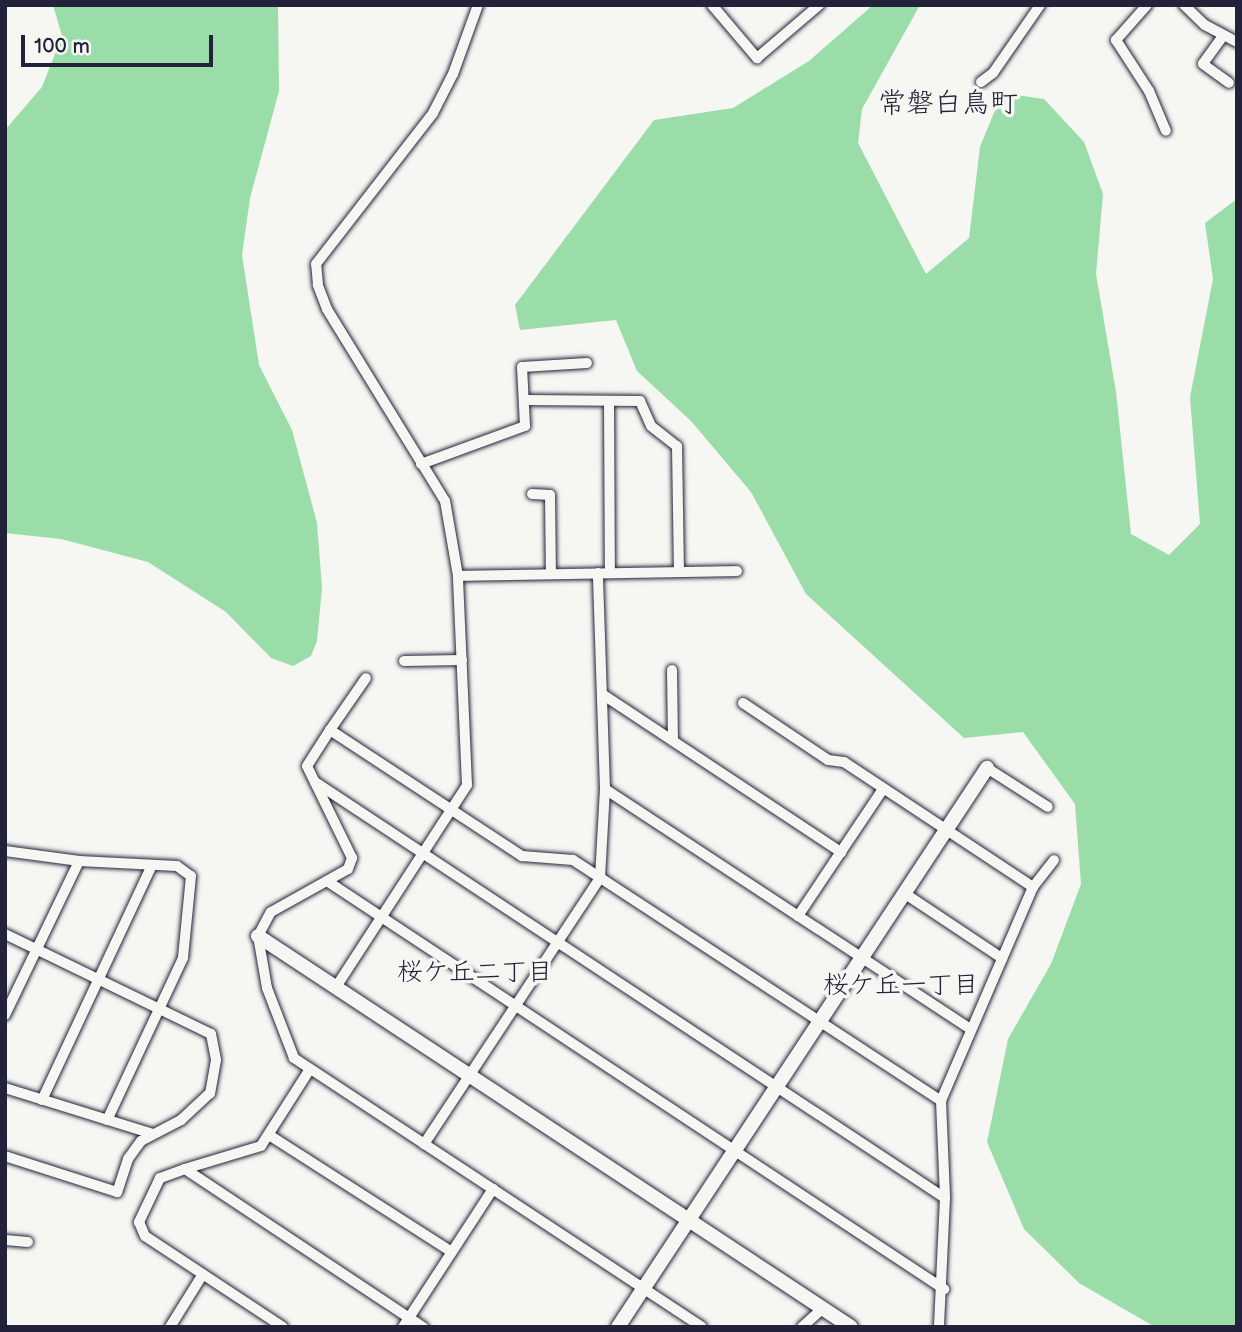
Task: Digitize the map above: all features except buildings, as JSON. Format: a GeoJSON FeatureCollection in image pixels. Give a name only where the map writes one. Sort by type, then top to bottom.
{"type":"FeatureCollection","features":[{"type":"Feature","properties":{"kind":"street"},"geometry":{"type":"LineString","coordinates":[[336,987],[467,785],[458,576],[450,548],[445,500],[327,309],[318,285],[316,264],[433,113],[453,74],[478,5]]}},
{"type":"Feature","properties":{"kind":"street"},"geometry":{"type":"LineString","coordinates":[[712,5],[757,58],[819,5]]}},
{"type":"Feature","properties":{"kind":"street"},"geometry":{"type":"LineString","coordinates":[[981,82],[993,73],[1040,5]]}},
{"type":"Feature","properties":{"kind":"street"},"geometry":{"type":"LineString","coordinates":[[1147,5],[1116,40],[1149,91],[1166,131]]}},
{"type":"Feature","properties":{"kind":"street"},"geometry":{"type":"LineString","coordinates":[[1184,5],[1223,36],[1237,42]]}},
{"type":"Feature","properties":{"kind":"street"},"geometry":{"type":"LineString","coordinates":[[1223,36],[1203,64],[1229,83]]}},
{"type":"Feature","properties":{"kind":"street"},"geometry":{"type":"LineString","coordinates":[[421,464],[525,426],[522,368],[587,363]]}},
{"type":"Feature","properties":{"kind":"street"},"geometry":{"type":"LineString","coordinates":[[524,400],[640,401],[650,426],[677,446],[679,572]]}},
{"type":"Feature","properties":{"kind":"street"},"geometry":{"type":"LineString","coordinates":[[610,401],[610,573]]}},
{"type":"Feature","properties":{"kind":"street"},"geometry":{"type":"LineString","coordinates":[[532,494],[550,495],[551,574]]}},
{"type":"Feature","properties":{"kind":"street"},"geometry":{"type":"LineString","coordinates":[[458,576],[737,571]]}},
{"type":"Feature","properties":{"kind":"street"},"geometry":{"type":"LineString","coordinates":[[424,1144],[600,878],[605,789],[598,573]]}},
{"type":"Feature","properties":{"kind":"street"},"geometry":{"type":"LineString","coordinates":[[404,661],[461,660]]}},
{"type":"Feature","properties":{"kind":"street"},"geometry":{"type":"LineString","coordinates":[[673,670],[673,741]]}},
{"type":"Feature","properties":{"kind":"street"},"geometry":{"type":"LineString","coordinates":[[366,678],[307,766],[352,858],[348,869],[271,912],[258,936],[267,988],[288,1047],[294,1058],[310,1069],[702,1327]]}},
{"type":"Feature","properties":{"kind":"street"},"geometry":{"type":"LineString","coordinates":[[602,694],[841,852]]}},
{"type":"Feature","properties":{"kind":"street"},"geometry":{"type":"LineString","coordinates":[[743,703],[828,760],[844,762],[1032,887]]}},
{"type":"Feature","properties":{"kind":"street"},"geometry":{"type":"LineString","coordinates":[[330,730],[522,856],[573,860],[940,1101]]}},
{"type":"Feature","properties":{"kind":"street"},"geometry":{"type":"LineString","coordinates":[[618,1327],[987,768],[1048,807]]}},
{"type":"Feature","properties":{"kind":"street"},"geometry":{"type":"LineString","coordinates":[[314,781],[945,1198]]}},
{"type":"Feature","properties":{"kind":"street"},"geometry":{"type":"LineString","coordinates":[[605,789],[970,1029]]}},
{"type":"Feature","properties":{"kind":"street"},"geometry":{"type":"LineString","coordinates":[[798,916],[883,789]]}},
{"type":"Feature","properties":{"kind":"street"},"geometry":{"type":"LineString","coordinates":[[6,852],[79,861],[183,868],[192,884],[186,948],[107,1120]]}},
{"type":"Feature","properties":{"kind":"street"},"geometry":{"type":"LineString","coordinates":[[939,1327],[944,1289],[945,1198],[940,1101],[1032,887],[1054,860]]}},
{"type":"Feature","properties":{"kind":"street"},"geometry":{"type":"LineString","coordinates":[[5,1015],[79,861]]}},
{"type":"Feature","properties":{"kind":"street"},"geometry":{"type":"LineString","coordinates":[[42,1100],[152,865]]}},
{"type":"Feature","properties":{"kind":"street"},"geometry":{"type":"LineString","coordinates":[[327,881],[944,1289]]}},
{"type":"Feature","properties":{"kind":"street"},"geometry":{"type":"LineString","coordinates":[[904,894],[1002,958]]}},
{"type":"Feature","properties":{"kind":"street"},"geometry":{"type":"LineString","coordinates":[[5,934],[211,1034],[216,1060],[210,1093],[200,1106],[141,1141],[128,1160],[117,1192],[5,1156]]}},
{"type":"Feature","properties":{"kind":"street"},"geometry":{"type":"LineString","coordinates":[[258,936],[851,1327]]}},
{"type":"Feature","properties":{"kind":"street"},"geometry":{"type":"LineString","coordinates":[[283,1327],[145,1236],[139,1222],[160,1178],[261,1146],[310,1069]]}},
{"type":"Feature","properties":{"kind":"street"},"geometry":{"type":"LineString","coordinates":[[5,1088],[153,1134]]}},
{"type":"Feature","properties":{"kind":"street"},"geometry":{"type":"LineString","coordinates":[[268,1135],[452,1252]]}},
{"type":"Feature","properties":{"kind":"street"},"geometry":{"type":"LineString","coordinates":[[186,1169],[406,1322],[423,1327]]}},
{"type":"Feature","properties":{"kind":"street"},"geometry":{"type":"LineString","coordinates":[[406,1322],[493,1189]]}},
{"type":"Feature","properties":{"kind":"street"},"geometry":{"type":"LineString","coordinates":[[5,1252],[9,1241],[28,1242]]}},
{"type":"Feature","properties":{"kind":"street"},"geometry":{"type":"LineString","coordinates":[[170,1327],[203,1274]]}},
{"type":"Feature","properties":{"kind":"street"},"geometry":{"type":"LineString","coordinates":[[802,1327],[822,1308]]}},
{"type":"Feature","properties":{"kind":"green space"},"geometry":{"type":"Polygon","coordinates":[[[53,5],[278,5],[279,91],[250,198],[242,255],[259,365],[292,430],[317,523],[322,588],[317,641],[311,656],[293,666],[271,658],[226,612],[148,562],[61,539],[5,533],[5,130],[42,87],[62,36],[53,5]]]}},
{"type":"Feature","properties":{"kind":"green space"},"geometry":{"type":"Polygon","coordinates":[[[873,5],[920,5],[862,109],[858,143],[926,274],[969,238],[980,147],[1002,93],[1044,99],[1084,142],[1103,194],[1096,274],[1116,392],[1131,534],[1169,555],[1200,524],[1190,397],[1213,279],[1205,223],[1237,199],[1237,1327],[1155,1327],[1079,1283],[1024,1229],[987,1142],[1008,1039],[1051,964],[1081,884],[1075,804],[1023,732],[964,738],[806,594],[751,492],[691,421],[637,371],[616,320],[520,330],[515,305],[654,120],[733,108],[809,61],[873,5]]]}},
{"type":"Feature","properties":{"kind":"district","name":"常磐白鳥町"},"geometry":{"type":"Point","coordinates":[948,104]}},
{"type":"Feature","properties":{"kind":"district","name":"桜ケ丘二丁目"},"geometry":{"type":"Point","coordinates":[475,973]}},
{"type":"Feature","properties":{"kind":"district","name":"桜ケ丘一丁目"},"geometry":{"type":"Point","coordinates":[901,986]}}]}
